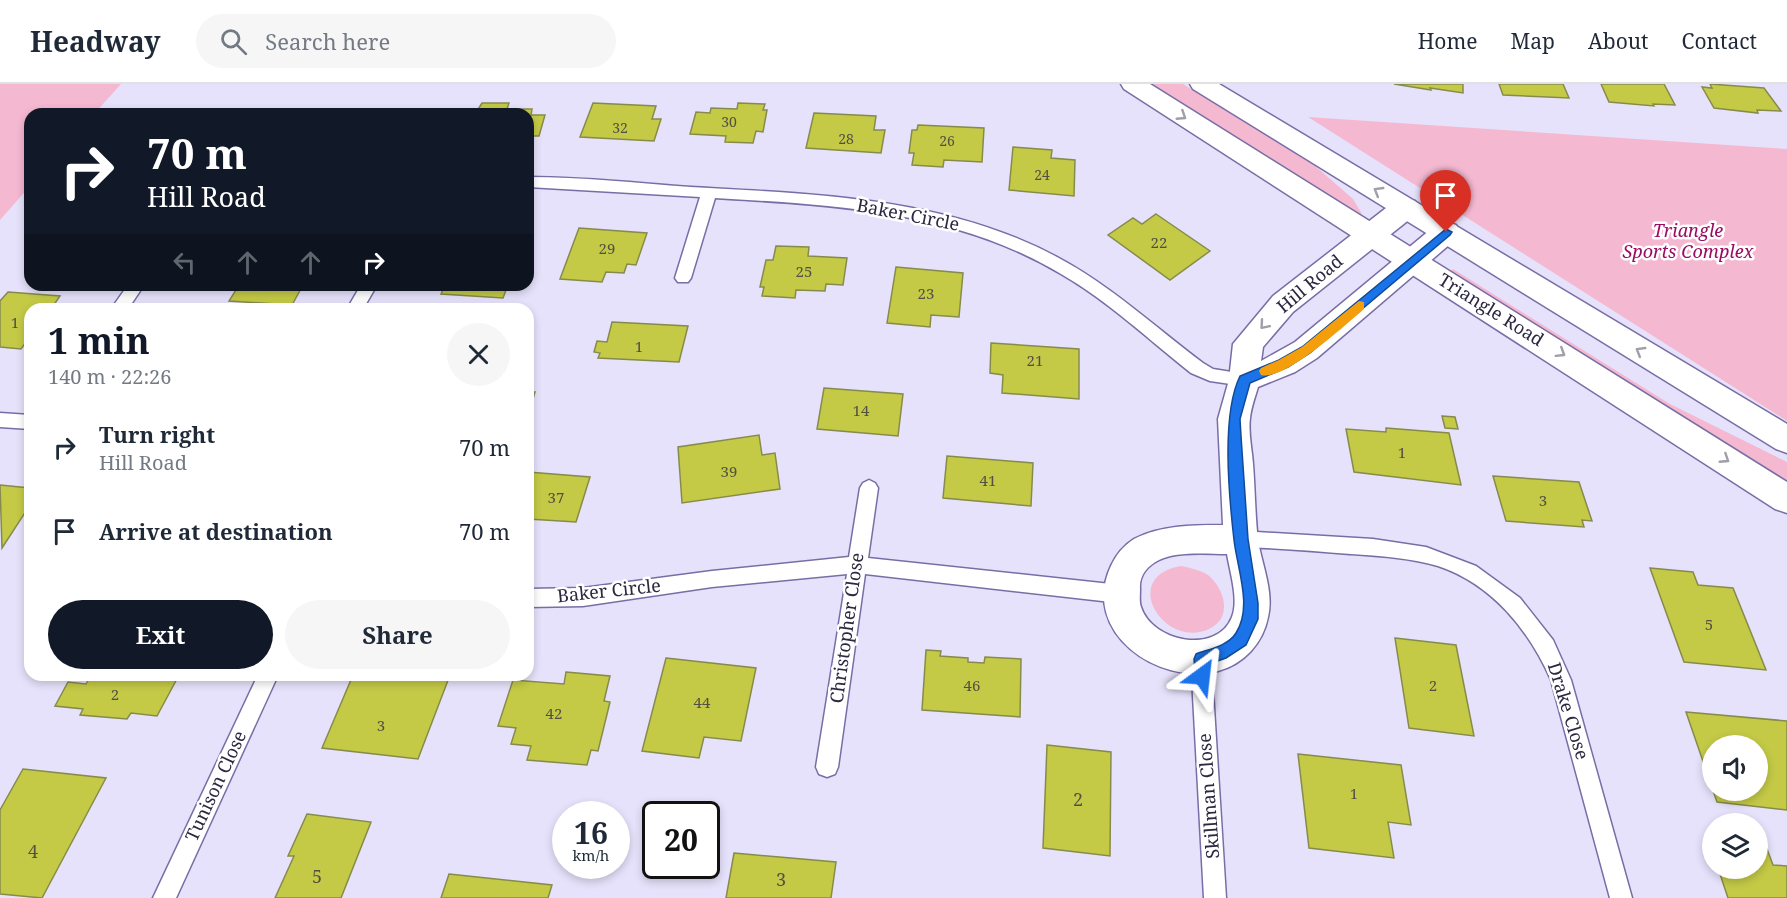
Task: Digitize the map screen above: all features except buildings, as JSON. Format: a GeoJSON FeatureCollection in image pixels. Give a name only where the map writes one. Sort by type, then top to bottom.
{"type":"FeatureCollection","features":[{"type":"Feature","properties":{"kind":"street","name":"Triangle Road"},"geometry":{"type":"LineString","coordinates":[[1133,84],[1371,236],[1574,361],[1787,499]]}},
{"type":"Feature","properties":{"kind":"street"},"geometry":{"type":"LineString","coordinates":[[1202,84],[1787,440]]}},
{"type":"Feature","properties":{"kind":"street","name":"Hill Road"},"geometry":{"type":"LineString","coordinates":[[1201,659],[1221,653],[1240,640],[1251,619],[1251,603],[1241,539],[1234,419],[1244,380],[1248,344],[1283,304],[1406,208]]}},
{"type":"Feature","properties":{"kind":"street"},"geometry":{"type":"LineString","coordinates":[[1244,380],[1284,364],[1306,350],[1446,232]]}},
{"type":"Feature","properties":{"kind":"street"},"geometry":{"type":"LineString","coordinates":[[1201,659],[1165,652],[1139,637],[1124,614],[1120,594],[1124,576],[1131,563],[1148,549],[1173,542],[1241,539]]}},
{"type":"Feature","properties":{"kind":"lane","name":"Baker Circle"},"geometry":{"type":"LineString","coordinates":[[534,182],[858,204],[948,220],[1009,240],[1051,260],[1091,286],[1197,368],[1210,375],[1244,380]]}},
{"type":"Feature","properties":{"kind":"lane"},"geometry":{"type":"LineString","coordinates":[[683,278],[709,193]]}},
{"type":"Feature","properties":{"kind":"lane"},"geometry":{"type":"LineString","coordinates":[[0,420],[24,422]]}},
{"type":"Feature","properties":{"kind":"lane","name":"Christopher Close"},"geometry":{"type":"LineString","coordinates":[[827,768],[869,488]]}},
{"type":"Feature","properties":{"kind":"lane","name":"Drake Close"},"geometry":{"type":"LineString","coordinates":[[1241,539],[1287,540],[1413,552],[1439,558],[1495,588],[1511,603],[1527,619],[1547,647],[1561,680],[1621,898]]}},
{"type":"Feature","properties":{"kind":"lane","name":"Baker Circle"},"geometry":{"type":"LineString","coordinates":[[534,598],[583,597],[712,579],[856,565],[1120,594]]}},
{"type":"Feature","properties":{"kind":"lane","name":"Skillman Close"},"geometry":{"type":"LineString","coordinates":[[1201,659],[1215,898]]}},
{"type":"Feature","properties":{"kind":"lane","name":"Tunison Close"},"geometry":{"type":"LineString","coordinates":[[164,898],[265,681]]}},
{"type":"Feature","properties":{"kind":"green space"},"geometry":{"type":"Polygon","coordinates":[[[0,84],[121,84],[99,108],[24,108],[24,193],[0,220],[0,84]]]}},
{"type":"Feature","properties":{"kind":"green space"},"geometry":{"type":"Polygon","coordinates":[[[1151,84],[1183,84],[1314,165],[1353,199],[1362,214],[1358,215],[1151,84]]]}},
{"type":"Feature","properties":{"kind":"green space","name":"Triangle Sports Complex"},"geometry":{"type":"Polygon","coordinates":[[[1308,117],[1787,149],[1787,421],[1308,117]]]}},
{"type":"Feature","properties":{"kind":"green space"},"geometry":{"type":"Polygon","coordinates":[[[1453,269],[1670,404],[1787,462],[1787,483],[1450,272],[1453,269]]]}},
{"type":"Feature","properties":{"kind":"green space"},"geometry":{"type":"Polygon","coordinates":[[[1181,566],[1199,570],[1208,575],[1219,588],[1224,611],[1217,624],[1209,629],[1193,633],[1177,630],[1164,621],[1155,610],[1151,596],[1153,583],[1162,573],[1181,566]]]}},
{"type":"Feature","properties":{"kind":"slow traffic"},"geometry":{"type":"LineString","coordinates":[[1265,371],[1284,364],[1306,350],[1359,305]]}},
{"type":"Feature","properties":{"kind":"route"},"geometry":{"type":"LineString","coordinates":[[1202,676],[1201,659],[1232,647],[1240,640],[1251,619],[1251,603],[1241,539],[1234,436],[1234,419],[1244,380],[1284,364],[1306,350],[1446,232]]}}]}
